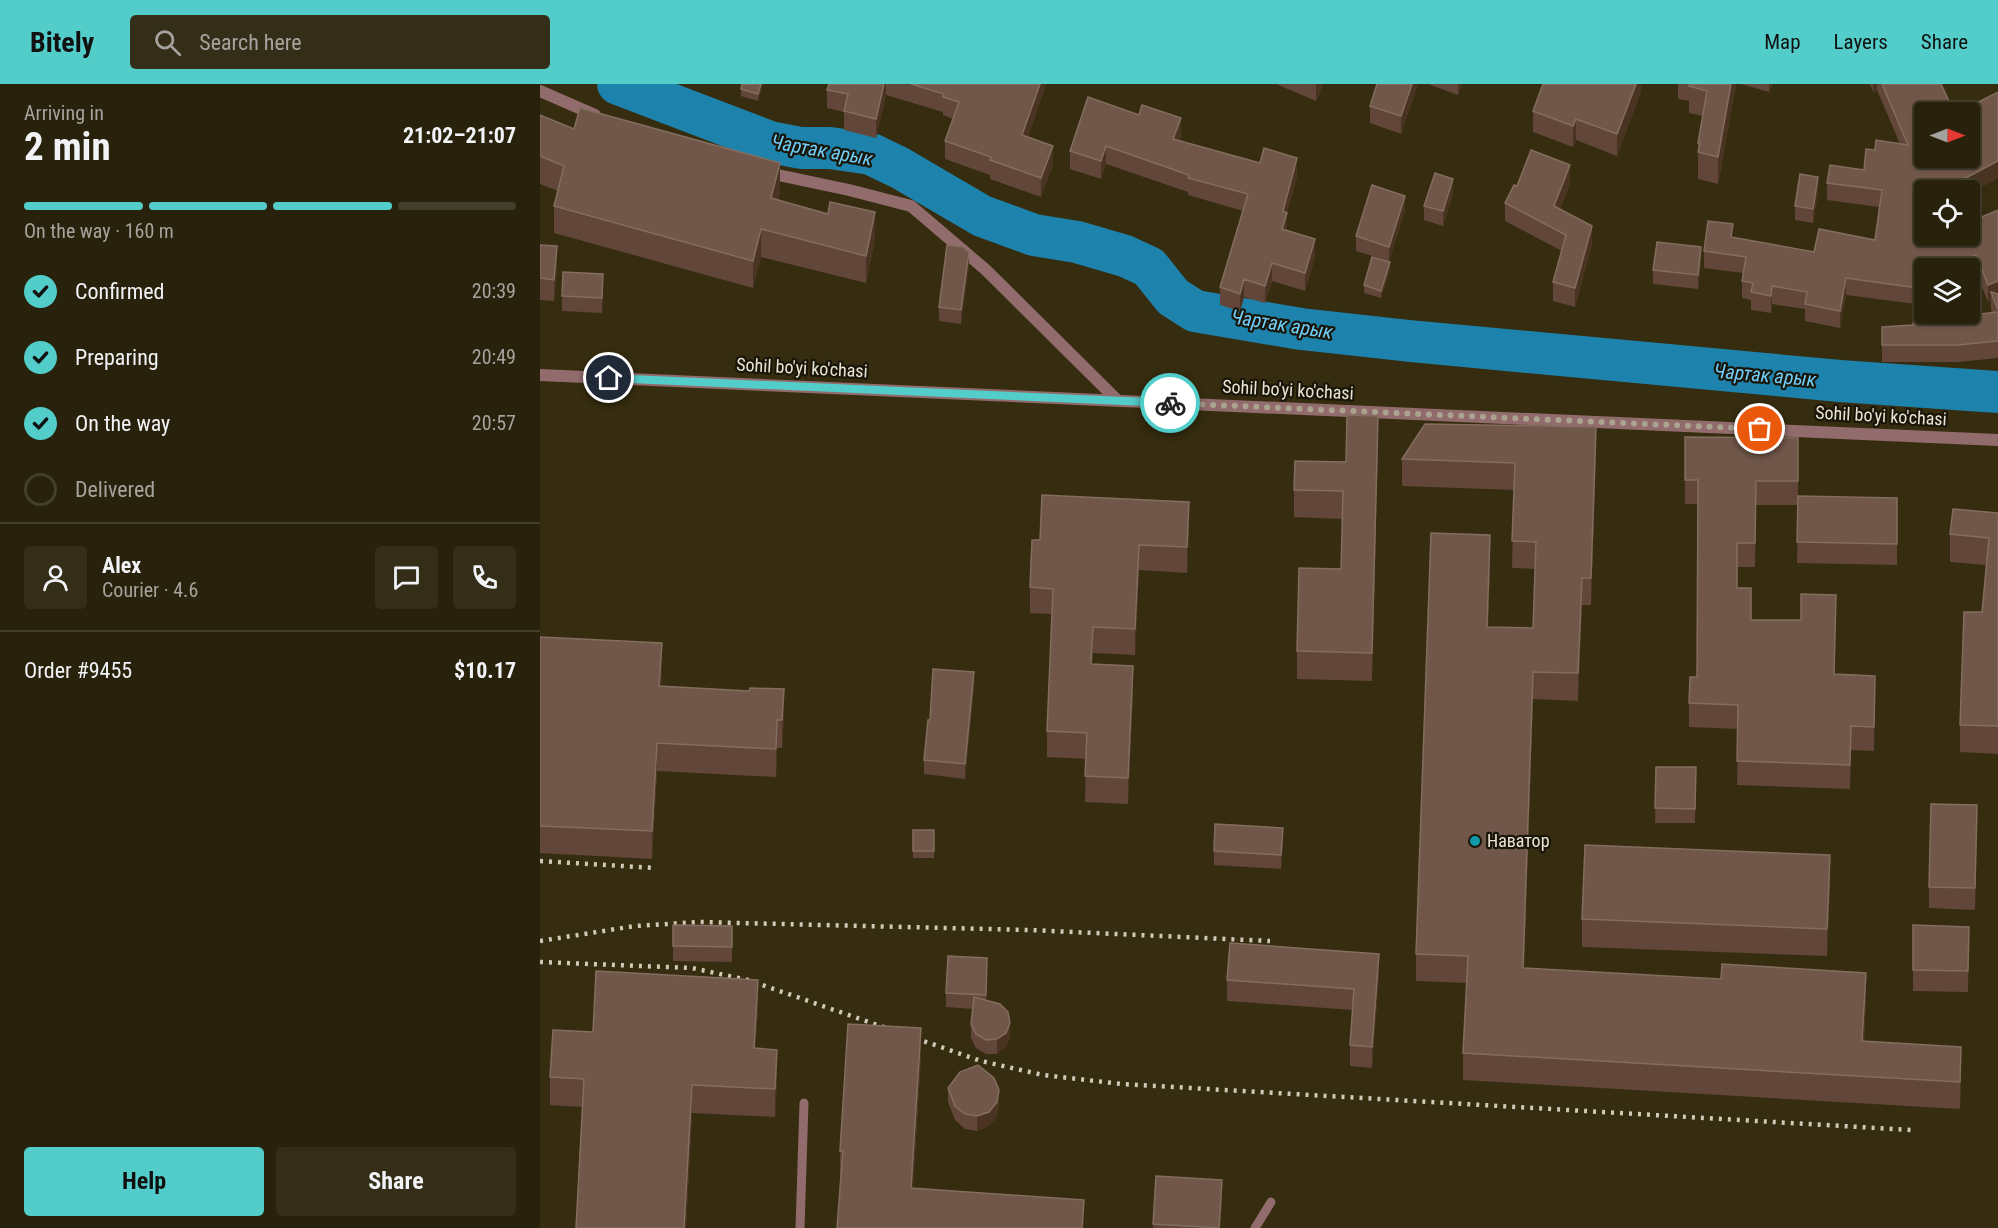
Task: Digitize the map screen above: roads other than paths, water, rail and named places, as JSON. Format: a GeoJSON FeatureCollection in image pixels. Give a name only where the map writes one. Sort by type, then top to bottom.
{"type":"FeatureCollection","features":[{"type":"Feature","properties":{"kind":"street"},"geometry":{"type":"LineString","coordinates":[[540,91],[605,120]]}},
{"type":"Feature","properties":{"kind":"street"},"geometry":{"type":"LineString","coordinates":[[747,169],[849,190],[911,206],[986,270],[1117,400]]}},
{"type":"Feature","properties":{"kind":"street","name":"Sohil bo'yi ko'chasi"},"geometry":{"type":"LineString","coordinates":[[540,375],[1998,440]]}},
{"type":"Feature","properties":{"kind":"lane"},"geometry":{"type":"LineString","coordinates":[[800,1228],[804,1103]]}},
{"type":"Feature","properties":{"kind":"lane"},"geometry":{"type":"LineString","coordinates":[[1255,1228],[1271,1202]]}},
{"type":"Feature","properties":{"kind":"waterway","name":"Чартак арык"},"geometry":{"type":"LineString","coordinates":[[618,84],[770,142],[801,148],[830,148],[871,154],[900,168],[982,216],[1034,235],[1077,242],[1125,256],[1149,267],[1173,297],[1195,311],[1301,329],[1410,341],[1840,381],[1998,392]]}},
{"type":"Feature","properties":{"kind":"railway"},"geometry":{"type":"LineString","coordinates":[[540,861],[655,868]]}},
{"type":"Feature","properties":{"kind":"railway"},"geometry":{"type":"LineString","coordinates":[[540,941],[635,926],[699,922],[1029,930],[1270,941]]}},
{"type":"Feature","properties":{"kind":"railway"},"geometry":{"type":"LineString","coordinates":[[540,962],[692,968],[748,980],[981,1061],[1043,1075],[1122,1084],[1911,1130]]}},
{"type":"Feature","properties":{"kind":"place","name":"Наватор"},"geometry":{"type":"Point","coordinates":[1475,841]}}]}
